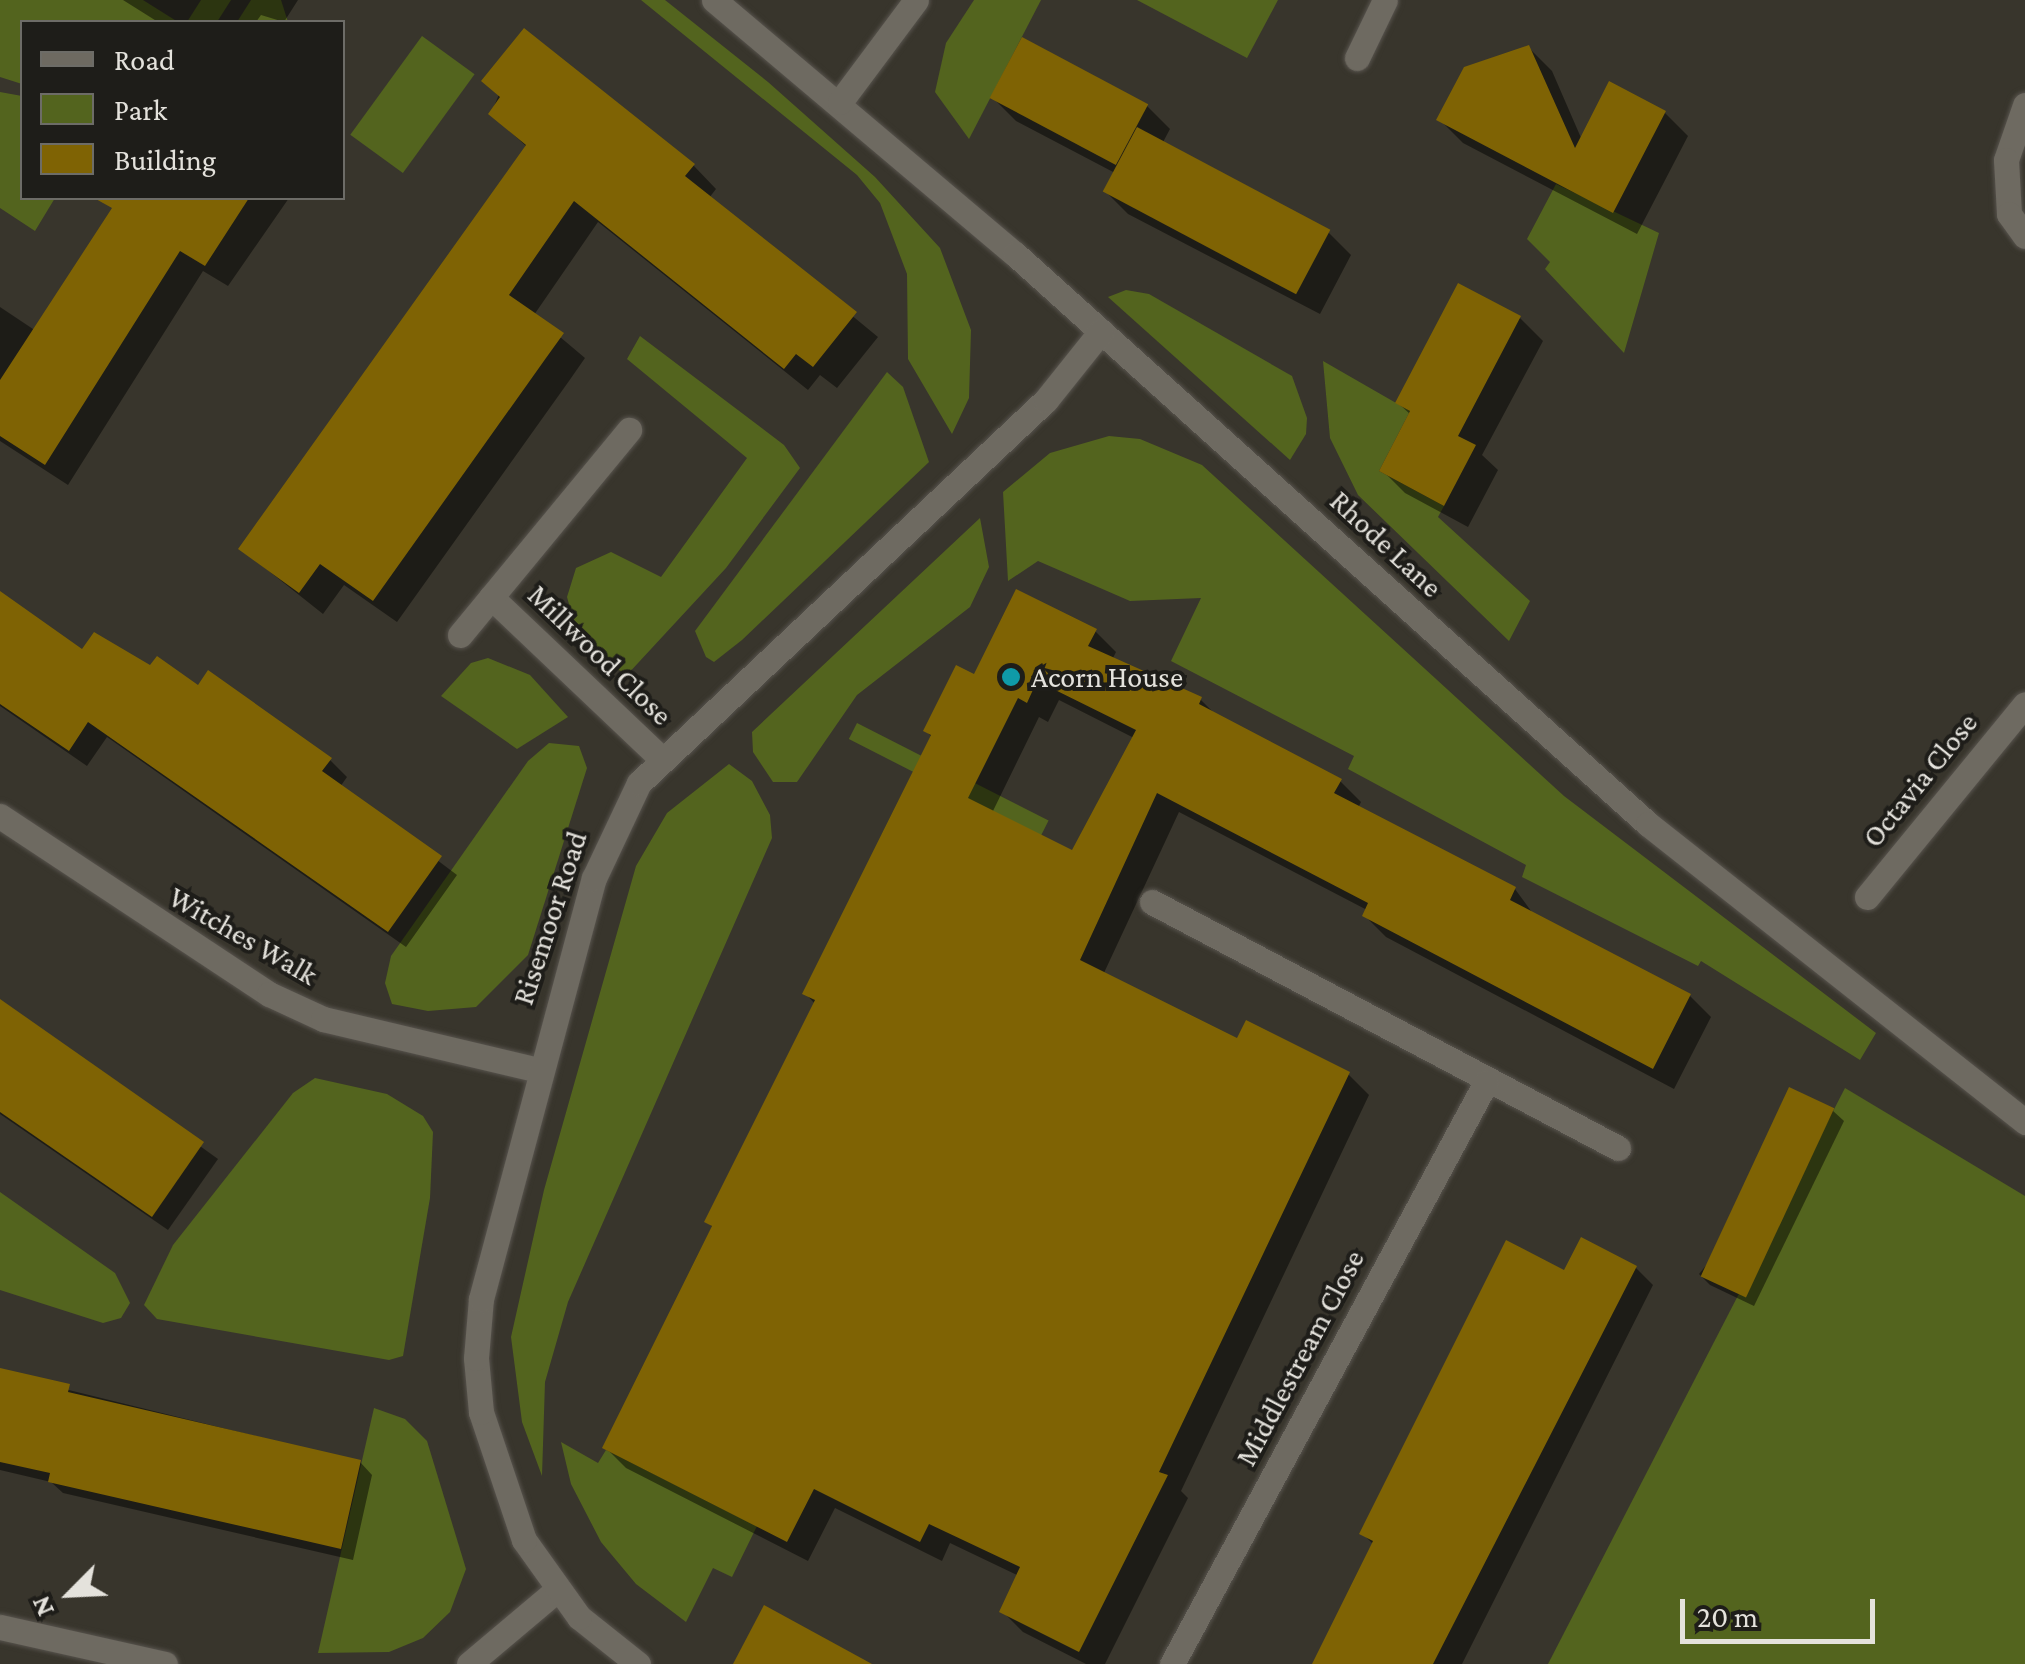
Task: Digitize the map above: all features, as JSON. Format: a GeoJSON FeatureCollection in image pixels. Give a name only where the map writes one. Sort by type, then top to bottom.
{"type":"FeatureCollection","features":[{"type":"Feature","properties":{"kind":"street","name":"Rhode Lane"},"geometry":{"type":"LineString","coordinates":[[714,0],[840,102],[1101,331],[1648,824],[2025,1122]]}},
{"type":"Feature","properties":{"kind":"street"},"geometry":{"type":"LineString","coordinates":[[840,102],[916,0]]}},
{"type":"Feature","properties":{"kind":"street"},"geometry":{"type":"LineString","coordinates":[[1357,58],[1385,0]]}},
{"type":"Feature","properties":{"kind":"street"},"geometry":{"type":"LineString","coordinates":[[2025,104],[2006,160],[2009,214],[2025,236]]}},
{"type":"Feature","properties":{"kind":"street","name":"Risemoor Road"},"geometry":{"type":"LineString","coordinates":[[638,1664],[578,1617],[524,1540],[499,1478],[480,1412],[476,1358],[481,1299],[538,1070],[612,830],[639,783],[1046,400],[1101,331]]}},
{"type":"Feature","properties":{"kind":"street","name":"Millwood Close"},"geometry":{"type":"LineString","coordinates":[[460,635],[630,430]]}},
{"type":"Feature","properties":{"kind":"street","name":"Millwood Close"},"geometry":{"type":"LineString","coordinates":[[491,597],[663,760]]}},
{"type":"Feature","properties":{"kind":"street","name":"Octavia Close"},"geometry":{"type":"LineString","coordinates":[[1868,897],[2025,704]]}},
{"type":"Feature","properties":{"kind":"street","name":"Witches Walk"},"geometry":{"type":"LineString","coordinates":[[0,816],[270,994],[323,1019],[538,1070]]}},
{"type":"Feature","properties":{"kind":"street"},"geometry":{"type":"LineString","coordinates":[[1152,902],[1486,1082],[1618,1148]]}},
{"type":"Feature","properties":{"kind":"street","name":"Middlestream Close"},"geometry":{"type":"LineString","coordinates":[[1172,1664],[1486,1082]]}},
{"type":"Feature","properties":{"kind":"street"},"geometry":{"type":"LineString","coordinates":[[469,1664],[558,1589]]}},
{"type":"Feature","properties":{"kind":"street"},"geometry":{"type":"LineString","coordinates":[[0,1627],[165,1664]]}},
{"type":"Feature","properties":{"kind":"green space"},"geometry":{"type":"Polygon","coordinates":[[[0,0],[143,0],[175,20],[20,20],[20,83],[0,77],[0,0]]]}},
{"type":"Feature","properties":{"kind":"green space"},"geometry":{"type":"Polygon","coordinates":[[[201,0],[231,0],[218,20],[188,20],[201,0]]]}},
{"type":"Feature","properties":{"kind":"green space"},"geometry":{"type":"Polygon","coordinates":[[[251,0],[281,0],[287,20],[238,20],[251,0]]]}},
{"type":"Feature","properties":{"kind":"green space"},"geometry":{"type":"Polygon","coordinates":[[[641,0],[665,0],[768,82],[875,177],[940,248],[971,330],[969,398],[952,434],[908,359],[907,274],[880,203],[857,175],[641,0]]]}},
{"type":"Feature","properties":{"kind":"green space"},"geometry":{"type":"Polygon","coordinates":[[[974,0],[1041,0],[969,139],[935,92],[946,43],[974,0]]]}},
{"type":"Feature","properties":{"kind":"green space"},"geometry":{"type":"Polygon","coordinates":[[[1137,0],[1278,0],[1247,58],[1137,0]]]}},
{"type":"Feature","properties":{"kind":"green space"},"geometry":{"type":"Polygon","coordinates":[[[422,36],[475,74],[403,173],[350,135],[422,36]]]}},
{"type":"Feature","properties":{"kind":"green space"},"geometry":{"type":"Polygon","coordinates":[[[0,92],[20,96],[20,200],[54,200],[35,231],[0,208],[0,92]]]}},
{"type":"Feature","properties":{"kind":"green space"},"geometry":{"type":"Polygon","coordinates":[[[1556,184],[1659,233],[1624,353],[1545,269],[1550,262],[1527,239],[1556,184]]]}},
{"type":"Feature","properties":{"kind":"green space"},"geometry":{"type":"Polygon","coordinates":[[[1126,290],[1149,294],[1292,376],[1307,418],[1306,434],[1290,460],[1108,297],[1126,290]]]}},
{"type":"Feature","properties":{"kind":"green space"},"geometry":{"type":"Polygon","coordinates":[[[640,336],[784,445],[800,468],[726,568],[626,676],[577,633],[567,597],[576,568],[611,552],[661,577],[747,458],[627,359],[640,336]]]}},
{"type":"Feature","properties":{"kind":"green space"},"geometry":{"type":"Polygon","coordinates":[[[1323,361],[1410,411],[1379,471],[1444,506],[1438,517],[1530,601],[1509,641],[1358,495],[1330,438],[1323,361]]]}},
{"type":"Feature","properties":{"kind":"green space"},"geometry":{"type":"Polygon","coordinates":[[[887,372],[903,387],[929,462],[714,662],[706,657],[695,631],[887,372]]]}},
{"type":"Feature","properties":{"kind":"green space"},"geometry":{"type":"Polygon","coordinates":[[[1109,436],[1140,439],[1202,465],[1564,796],[1876,1033],[1860,1060],[1701,961],[1698,966],[1522,877],[1526,865],[1348,769],[1354,756],[1171,661],[1201,598],[1130,601],[1038,561],[1008,581],[1003,492],[1050,453],[1109,436]]]}},
{"type":"Feature","properties":{"kind":"green space"},"geometry":{"type":"Polygon","coordinates":[[[980,518],[989,567],[970,607],[857,695],[797,782],[773,782],[753,752],[752,732],[980,518]]]}},
{"type":"Feature","properties":{"kind":"green space"},"geometry":{"type":"Polygon","coordinates":[[[488,658],[530,675],[568,717],[517,749],[441,696],[471,663],[488,658]]]}},
{"type":"Feature","properties":{"kind":"green space"},"geometry":{"type":"Polygon","coordinates":[[[857,723],[1049,821],[1040,837],[849,739],[857,723]]]}},
{"type":"Feature","properties":{"kind":"green space"},"geometry":{"type":"Polygon","coordinates":[[[549,743],[579,746],[587,768],[528,955],[476,1007],[428,1011],[392,1004],[385,983],[391,956],[528,761],[549,743]]]}},
{"type":"Feature","properties":{"kind":"green space"},"geometry":{"type":"Polygon","coordinates":[[[729,764],[752,781],[770,815],[772,838],[568,1302],[545,1382],[542,1476],[522,1422],[511,1337],[544,1190],[636,866],[667,813],[729,764]]]}},
{"type":"Feature","properties":{"kind":"green space"},"geometry":{"type":"Polygon","coordinates":[[[315,1078],[387,1094],[423,1116],[433,1132],[430,1198],[403,1356],[389,1360],[157,1319],[144,1305],[173,1245],[293,1093],[315,1078]]]}},
{"type":"Feature","properties":{"kind":"green space"},"geometry":{"type":"Polygon","coordinates":[[[1845,1088],[2025,1196],[2025,1664],[1548,1664],[1845,1088]]]}},
{"type":"Feature","properties":{"kind":"green space"},"geometry":{"type":"Polygon","coordinates":[[[0,1192],[115,1273],[130,1303],[121,1318],[103,1323],[0,1290],[0,1192]]]}},
{"type":"Feature","properties":{"kind":"green space"},"geometry":{"type":"Polygon","coordinates":[[[374,1408],[405,1419],[427,1441],[466,1569],[450,1612],[423,1638],[389,1652],[318,1653],[374,1408]]]}},
{"type":"Feature","properties":{"kind":"green space"},"geometry":{"type":"Polygon","coordinates":[[[561,1442],[598,1463],[606,1450],[757,1526],[732,1577],[713,1568],[686,1622],[636,1584],[601,1542],[571,1484],[561,1442]]]}},
{"type":"Feature","properties":{"kind":"building"},"geometry":{"type":"Polygon","coordinates":[[[524,28],[695,164],[685,176],[857,312],[813,367],[796,354],[784,369],[574,201],[509,295],[564,333],[373,601],[320,564],[299,593],[238,549],[526,145],[488,114],[500,97],[481,81],[524,28]]]}},
{"type":"Feature","properties":{"kind":"building"},"geometry":{"type":"Polygon","coordinates":[[[1022,37],[1148,104],[1116,165],[990,98],[1022,37]]]}},
{"type":"Feature","properties":{"kind":"building"},"geometry":{"type":"Polygon","coordinates":[[[1529,45],[1575,148],[1609,81],[1666,111],[1613,213],[1436,120],[1464,67],[1529,45]]]}},
{"type":"Feature","properties":{"kind":"building"},"geometry":{"type":"Polygon","coordinates":[[[1137,127],[1330,230],[1296,294],[1103,191],[1137,127]]]}},
{"type":"Feature","properties":{"kind":"building"},"geometry":{"type":"Polygon","coordinates":[[[98,200],[248,200],[205,266],[180,251],[45,465],[0,436],[0,380],[112,208],[98,200]]]}},
{"type":"Feature","properties":{"kind":"building"},"geometry":{"type":"Polygon","coordinates":[[[1458,283],[1521,316],[1458,436],[1476,445],[1444,506],[1379,471],[1410,411],[1395,403],[1458,283]]]}},
{"type":"Feature","properties":{"kind":"building"},"geometry":{"type":"Polygon","coordinates":[[[1016,589],[1097,629],[1088,646],[1202,697],[1199,704],[1342,779],[1334,793],[1516,887],[1510,900],[1691,994],[1653,1069],[1362,916],[1368,903],[1157,793],[1080,960],[1237,1038],[1246,1020],[1350,1072],[1159,1472],[1168,1475],[1079,1652],[999,1612],[1020,1567],[929,1524],[920,1542],[814,1489],[787,1542],[602,1448],[712,1226],[704,1222],[815,1000],[802,994],[931,735],[923,731],[956,665],[974,674],[1016,589]],[[1037,681],[1027,703],[1018,698],[968,798],[1072,850],[1136,730],[1037,681]]]}},
{"type":"Feature","properties":{"kind":"building"},"geometry":{"type":"Polygon","coordinates":[[[0,591],[82,649],[94,632],[150,665],[157,656],[198,685],[208,670],[332,758],[322,771],[442,856],[388,932],[88,722],[69,751],[0,704],[0,591]]]}},
{"type":"Feature","properties":{"kind":"building"},"geometry":{"type":"Polygon","coordinates":[[[0,999],[204,1142],[152,1217],[0,1112],[0,999]]]}},
{"type":"Feature","properties":{"kind":"building"},"geometry":{"type":"Polygon","coordinates":[[[1789,1087],[1834,1108],[1746,1298],[1701,1276],[1789,1087]]]}},
{"type":"Feature","properties":{"kind":"building"},"geometry":{"type":"Polygon","coordinates":[[[1581,1237],[1637,1266],[1433,1664],[1312,1664],[1373,1541],[1359,1534],[1506,1240],[1564,1270],[1581,1237]]]}},
{"type":"Feature","properties":{"kind":"building"},"geometry":{"type":"Polygon","coordinates":[[[0,1368],[70,1384],[68,1392],[361,1460],[341,1549],[48,1482],[50,1473],[0,1462],[0,1368]]]}},
{"type":"Feature","properties":{"kind":"building"},"geometry":{"type":"Polygon","coordinates":[[[764,1605],[872,1664],[733,1664],[764,1605]]]}},
{"type":"Feature","properties":{"kind":"place","name":"Acorn House"},"geometry":{"type":"Point","coordinates":[1011,677]}}]}
